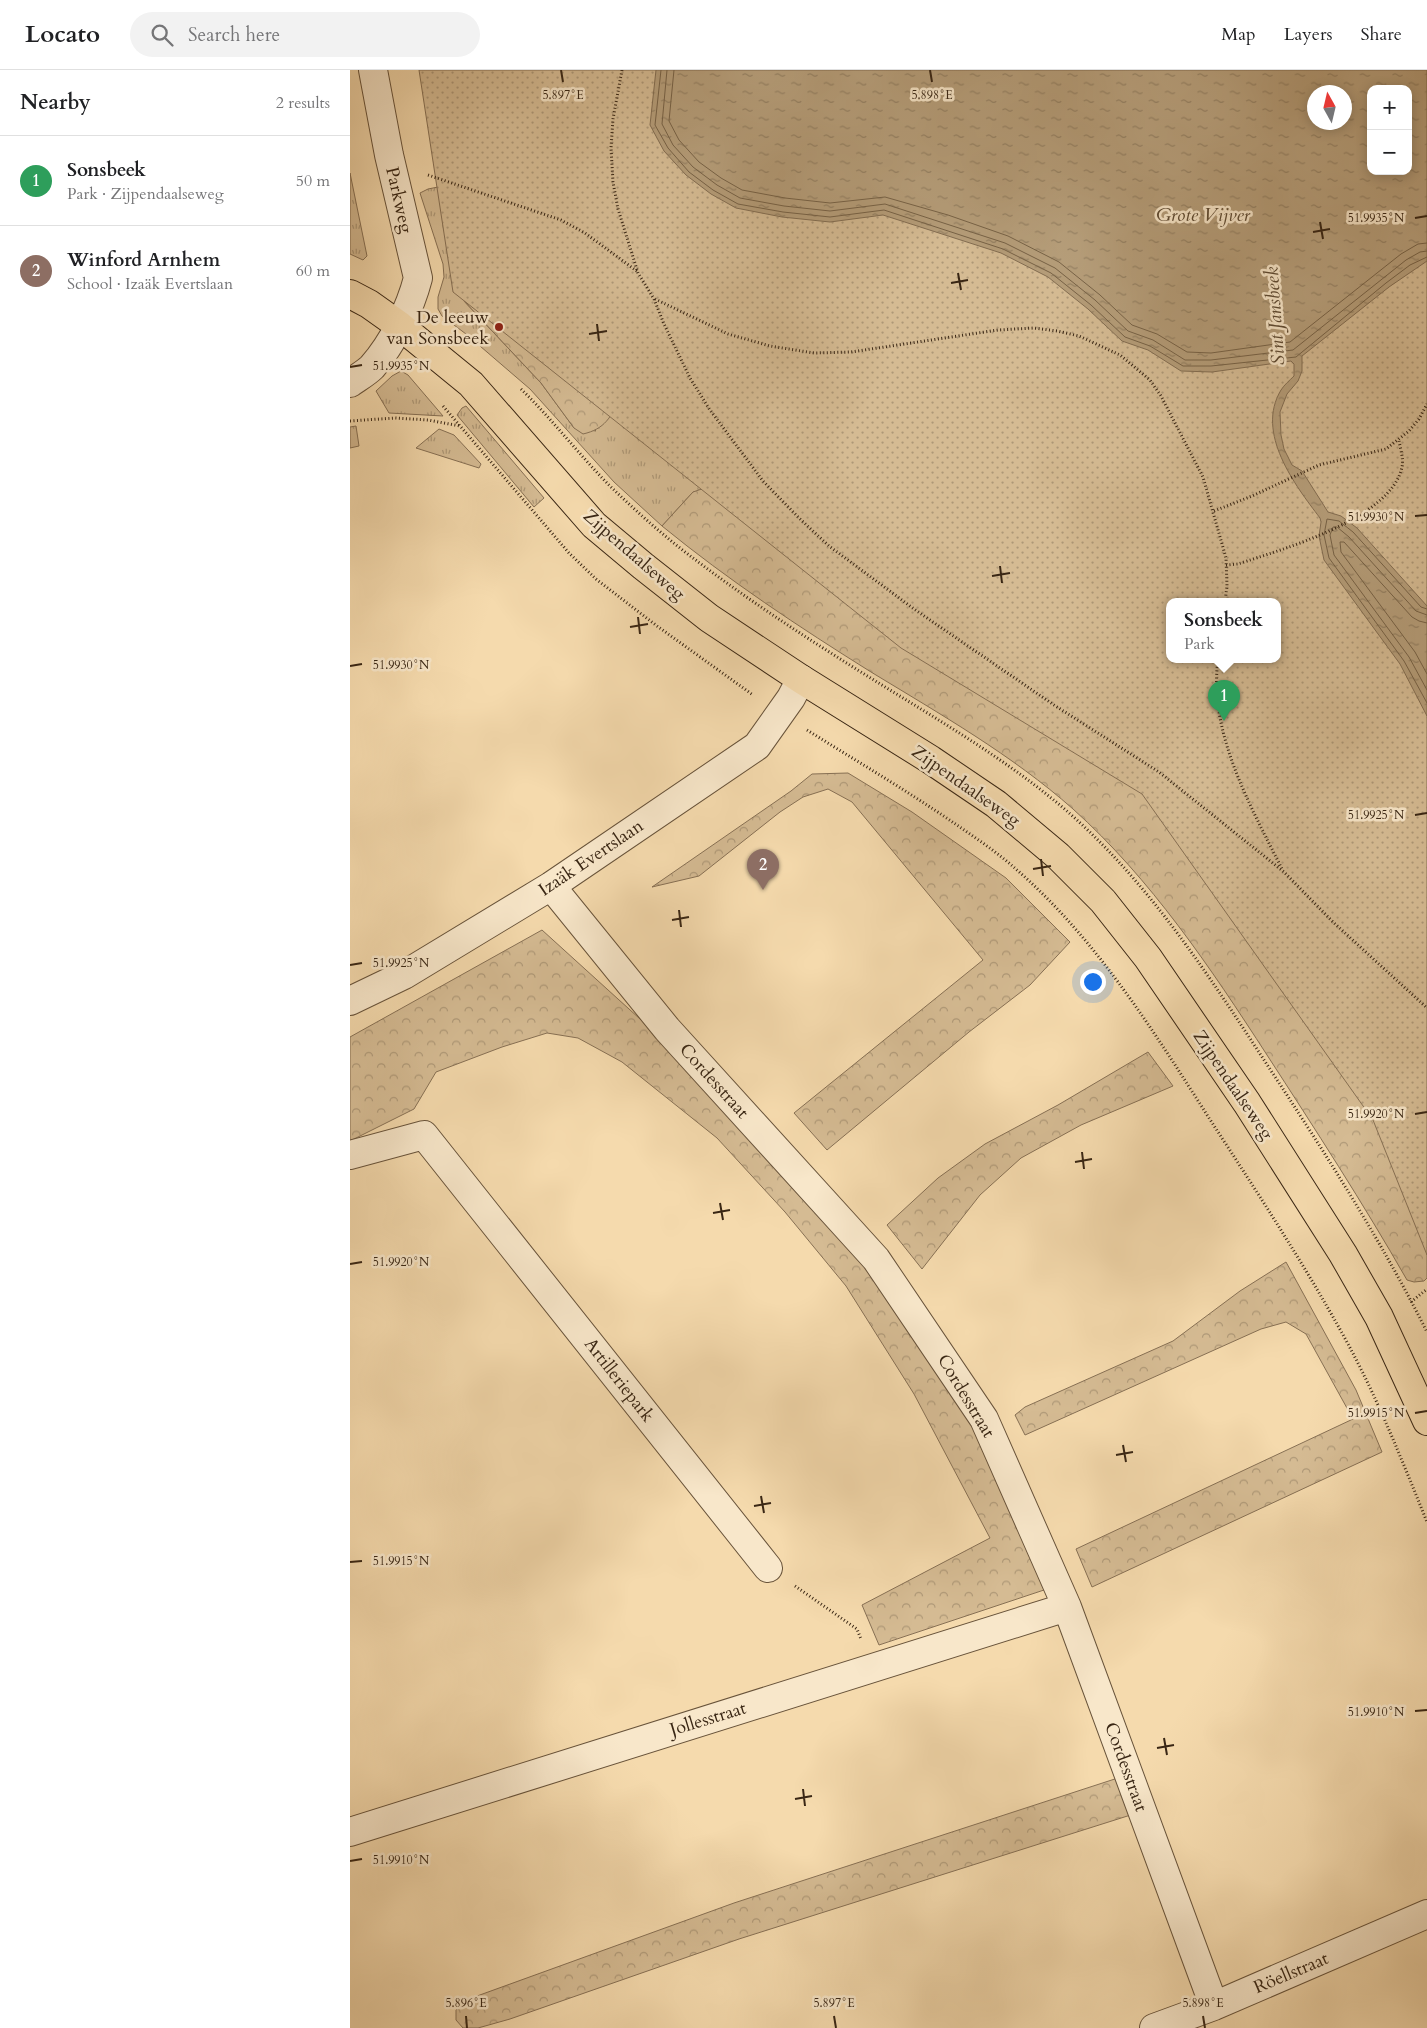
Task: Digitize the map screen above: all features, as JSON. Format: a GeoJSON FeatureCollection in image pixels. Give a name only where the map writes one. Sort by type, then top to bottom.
{"type":"FeatureCollection","features":[{"type":"Feature","properties":{"kind":"main road","name":"Zijpendaalseweg"},"geometry":{"type":"LineString","coordinates":[[350,294],[369,304],[400,326],[471,384],[594,525],[709,618],[801,679],[931,760],[996,804],[1058,856],[1103,901],[1148,958],[1241,1095],[1343,1254],[1379,1317],[1427,1420]]}},
{"type":"Feature","properties":{"kind":"street","name":"Parkweg"},"geometry":{"type":"LineString","coordinates":[[350,384],[371,368],[400,326],[413,298],[418,278],[388,155],[373,70]]}},
{"type":"Feature","properties":{"kind":"street","name":"Izaäk Evertslaan"},"geometry":{"type":"LineString","coordinates":[[350,1001],[404,974],[551,886],[757,746],[780,714],[801,679]]}},
{"type":"Feature","properties":{"kind":"street","name":"Cordesstraat"},"geometry":{"type":"LineString","coordinates":[[551,886],[668,1030],[876,1259],[984,1419],[1067,1607],[1214,2006]]}},
{"type":"Feature","properties":{"kind":"street","name":"Artilleriepark"},"geometry":{"type":"LineString","coordinates":[[350,1155],[424,1135],[768,1568]]}},
{"type":"Feature","properties":{"kind":"street","name":"Jollesstraat"},"geometry":{"type":"LineString","coordinates":[[350,1832],[1067,1607]]}},
{"type":"Feature","properties":{"kind":"street","name":"Röellstraat"},"geometry":{"type":"LineString","coordinates":[[1154,2028],[1214,2006],[1427,1914]]}},
{"type":"Feature","properties":{"kind":"path"},"geometry":{"type":"LineString","coordinates":[[622,70],[613,119],[611,148],[613,182],[618,209],[638,273],[654,299],[677,352],[710,410],[764,481],[798,518],[829,546],[922,615],[1054,705],[1159,772],[1284,872],[1333,922],[1427,1008]]}},
{"type":"Feature","properties":{"kind":"path"},"geometry":{"type":"LineString","coordinates":[[420,172],[561,220],[586,233],[638,273]]}},
{"type":"Feature","properties":{"kind":"path"},"geometry":{"type":"LineString","coordinates":[[654,299],[728,334],[770,346],[814,353],[851,352],[998,330],[1034,328],[1079,336],[1120,355],[1150,380],[1161,396],[1203,477],[1214,511],[1226,565],[1228,586],[1226,598]]}},
{"type":"Feature","properties":{"kind":"path"},"geometry":{"type":"LineString","coordinates":[[1214,511],[1334,460],[1386,448],[1399,440],[1419,419],[1427,404]]}},
{"type":"Feature","properties":{"kind":"path"},"geometry":{"type":"LineString","coordinates":[[350,421],[395,418],[428,420],[460,426]]}},
{"type":"Feature","properties":{"kind":"path"},"geometry":{"type":"LineString","coordinates":[[1226,565],[1238,564],[1319,536],[1366,511],[1386,496],[1396,483],[1402,465],[1399,440]]}},
{"type":"Feature","properties":{"kind":"path"},"geometry":{"type":"LineString","coordinates":[[510,485],[569,553],[596,579],[657,626],[780,714],[918,799],[978,840],[1016,869],[1053,904],[1087,941],[1184,1078],[1293,1249],[1333,1317],[1369,1385],[1427,1522]]}},
{"type":"Feature","properties":{"kind":"path"},"geometry":{"type":"LineString","coordinates":[[1218,663],[1216,687],[1226,739],[1243,789],[1284,872]]}},
{"type":"Feature","properties":{"kind":"path"},"geometry":{"type":"LineString","coordinates":[[1427,1289],[1412,1302],[1427,1332]]}},
{"type":"Feature","properties":{"kind":"path"},"geometry":{"type":"LineString","coordinates":[[768,1568],[857,1628],[873,1667]]}},
{"type":"Feature","properties":{"kind":"green space"},"geometry":{"type":"Polygon","coordinates":[[[419,70],[1427,70],[1427,1255],[1373,1120],[1142,794],[901,648],[453,292],[419,70]]]}},
{"type":"Feature","properties":{"kind":"green space"},"geometry":{"type":"Polygon","coordinates":[[[350,173],[367,256],[363,260],[350,254],[350,173]]]}},
{"type":"Feature","properties":{"kind":"green space"},"geometry":{"type":"Polygon","coordinates":[[[438,187],[758,485],[693,492],[662,526],[614,482],[530,389],[442,316],[438,309],[438,297],[444,277],[443,264],[420,193],[438,187]],[[464,301],[541,383],[574,428],[596,431],[464,301]]]}},
{"type":"Feature","properties":{"kind":"green space"},"geometry":{"type":"Polygon","coordinates":[[[464,301],[620,398],[614,411],[602,425],[591,432],[583,434],[574,428],[541,383],[464,301]]]}},
{"type":"Feature","properties":{"kind":"green space"},"geometry":{"type":"Polygon","coordinates":[[[401,371],[408,375],[443,416],[389,413],[376,391],[392,376],[401,371]]]}},
{"type":"Feature","properties":{"kind":"green space"},"geometry":{"type":"Polygon","coordinates":[[[466,406],[544,498],[534,507],[457,415],[466,406]]]}},
{"type":"Feature","properties":{"kind":"green space"},"geometry":{"type":"Polygon","coordinates":[[[356,426],[359,446],[350,448],[350,427],[356,426]]]}},
{"type":"Feature","properties":{"kind":"green space"},"geometry":{"type":"Polygon","coordinates":[[[439,429],[454,435],[481,464],[479,468],[416,448],[439,429]]]}},
{"type":"Feature","properties":{"kind":"green space"},"geometry":{"type":"Polygon","coordinates":[[[713,485],[971,657],[1427,1020],[1427,1278],[1424,1281],[1414,1282],[1407,1280],[1338,1166],[1224,989],[1154,894],[1101,836],[1050,789],[1000,753],[791,620],[738,584],[662,526],[693,492],[713,485]]]}},
{"type":"Feature","properties":{"kind":"green space"},"geometry":{"type":"Polygon","coordinates":[[[848,773],[912,812],[1006,878],[1070,942],[1030,985],[969,1032],[827,1150],[794,1113],[983,960],[852,802],[828,789],[803,797],[780,812],[699,876],[652,887],[791,791],[812,774],[848,773]]]}},
{"type":"Feature","properties":{"kind":"green space"},"geometry":{"type":"Polygon","coordinates":[[[542,930],[683,1058],[925,1329],[1053,1587],[879,1645],[862,1605],[990,1538],[914,1394],[846,1286],[785,1212],[717,1138],[622,1062],[578,1038],[547,1033],[502,1047],[436,1072],[414,1109],[350,1141],[350,1037],[542,930]]]}},
{"type":"Feature","properties":{"kind":"green space"},"geometry":{"type":"Polygon","coordinates":[[[1148,1052],[1173,1086],[1081,1125],[1021,1158],[980,1195],[922,1269],[887,1225],[938,1178],[985,1144],[1058,1105],[1148,1052]]]}},
{"type":"Feature","properties":{"kind":"green space"},"geometry":{"type":"Polygon","coordinates":[[[1286,1262],[1356,1390],[1382,1452],[1092,1587],[1076,1549],[1353,1419],[1306,1334],[1286,1322],[1261,1329],[1025,1435],[1015,1415],[1025,1407],[1173,1341],[1240,1291],[1286,1262]]]}},
{"type":"Feature","properties":{"kind":"green space"},"geometry":{"type":"Polygon","coordinates":[[[1124,1776],[1137,1813],[739,1939],[510,2019],[478,2028],[463,2028],[456,2020],[456,2010],[466,2000],[734,1903],[1124,1776]]]}},
{"type":"Feature","properties":{"kind":"water","name":"Grote Vijver"},"geometry":{"type":"Polygon","coordinates":[[[656,70],[1427,70],[1427,261],[1389,287],[1302,356],[1302,371],[1298,381],[1287,394],[1280,412],[1284,449],[1292,465],[1302,471],[1328,512],[1341,516],[1357,528],[1427,606],[1427,716],[1400,664],[1324,560],[1319,536],[1320,518],[1300,490],[1281,458],[1275,441],[1274,406],[1285,384],[1294,376],[1294,364],[1291,361],[1212,372],[1181,371],[1148,350],[1122,341],[1088,309],[1048,277],[1001,253],[883,215],[830,222],[782,217],[736,208],[711,194],[686,175],[664,151],[650,125],[656,70]]]}},
{"type":"Feature","properties":{"kind":"place","name":"De leeuw van Sonsbeek"},"geometry":{"type":"Point","coordinates":[499,327]}},
{"type":"Feature","properties":{"kind":"place","name":"Sonsbeek"},"geometry":{"type":"Point","coordinates":[1224,721]}},
{"type":"Feature","properties":{"kind":"place","name":"Winford Arnhem"},"geometry":{"type":"Point","coordinates":[763,890]}},
{"type":"Feature","properties":{"kind":"water label","name":"Sint Jansbeek"},"geometry":{"type":"Point","coordinates":[1275,316]}}]}
